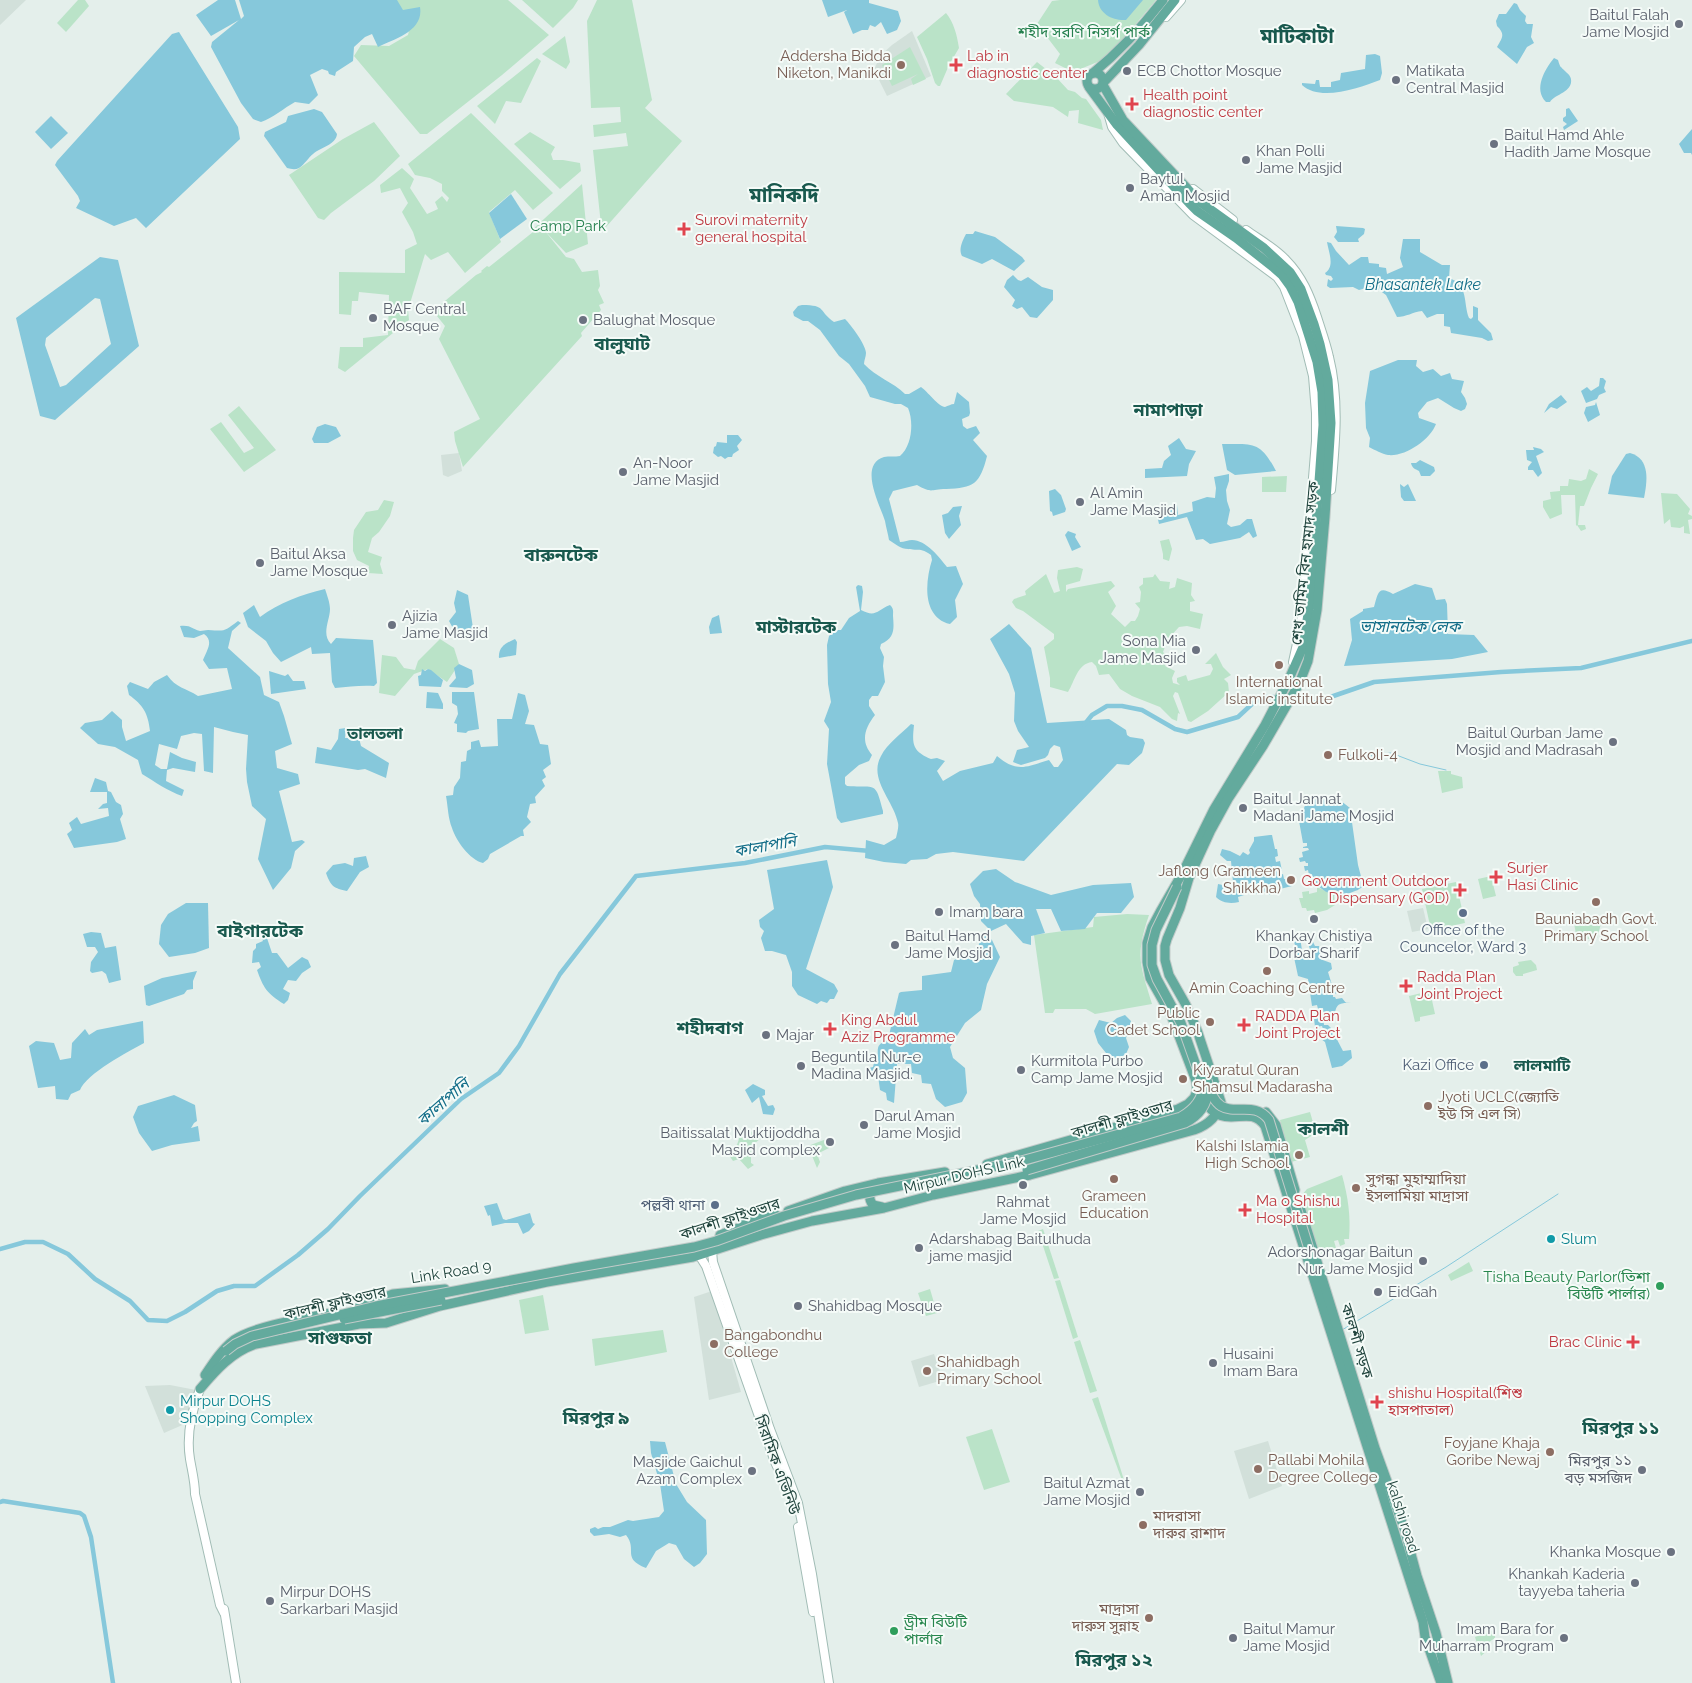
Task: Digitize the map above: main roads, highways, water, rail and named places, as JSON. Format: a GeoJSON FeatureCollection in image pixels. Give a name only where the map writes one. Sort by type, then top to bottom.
{"type":"FeatureCollection","features":[{"type":"Feature","properties":{"kind":"main road"},"geometry":{"type":"LineString","coordinates":[[1163,0],[1122,49],[1088,78],[1087,83],[1089,87],[1097,90],[1139,45],[1175,0]]}},
{"type":"Feature","properties":{"kind":"main road"},"geometry":{"type":"LineString","coordinates":[[1154,25],[1162,22],[1181,0]]}},
{"type":"Feature","properties":{"kind":"main road"},"geometry":{"type":"LineString","coordinates":[[1093,73],[1101,75],[1103,83]]}},
{"type":"Feature","properties":{"kind":"main road","name":"শেখ তামিম বিন হামাদ সড়ক"},"geometry":{"type":"LineString","coordinates":[[1103,83],[1116,109],[1127,124],[1200,202],[1264,248],[1290,272],[1301,289],[1314,324],[1328,380],[1331,423],[1325,517],[1317,610],[1308,661],[1299,684],[1274,716],[1214,809],[1186,875],[1152,927],[1147,949],[1150,978],[1168,1008],[1202,1098],[1208,1108],[1216,1114]]}},
{"type":"Feature","properties":{"kind":"main road","name":"শেখ তামিম বিন হামাদ সড়ক"},"geometry":{"type":"LineString","coordinates":[[1089,87],[1117,125],[1197,211],[1236,238],[1282,275],[1298,302],[1311,341],[1321,381],[1324,425],[1311,594],[1306,633],[1299,658],[1274,716]]}},
{"type":"Feature","properties":{"kind":"main road"},"geometry":{"type":"LineString","coordinates":[[1163,160],[1195,192],[1287,260],[1308,294],[1329,357],[1335,402],[1336,437],[1322,605],[1310,665],[1304,680],[1299,684]]}},
{"type":"Feature","properties":{"kind":"main road"},"geometry":{"type":"LineString","coordinates":[[1186,875],[1160,935],[1157,947],[1162,978],[1186,1022],[1205,1074],[1208,1090],[1213,1098],[1222,1107],[1233,1110],[1255,1110],[1263,1113],[1269,1120],[1309,1249],[1326,1298],[1334,1312]]}},
{"type":"Feature","properties":{"kind":"main road","name":"শেখ তামিম বিন হামাদ সড়ক"},"geometry":{"type":"LineString","coordinates":[[1186,875],[1180,908],[1167,939],[1164,954],[1169,974],[1197,1030],[1221,1102]]}},
{"type":"Feature","properties":{"kind":"main road","name":"কালশী ফ্লাইওভার"},"geometry":{"type":"LineString","coordinates":[[226,1354],[235,1344],[252,1336],[376,1306],[694,1248],[784,1216],[834,1201],[1046,1155],[1176,1118],[1189,1111],[1198,1103],[1202,1095],[1203,1085],[1181,1023],[1156,976],[1152,958],[1152,945],[1156,930],[1179,889]]}},
{"type":"Feature","properties":{"kind":"main road"},"geometry":{"type":"LineString","coordinates":[[1168,1008],[1173,1000],[1180,999],[1184,1001]]}},
{"type":"Feature","properties":{"kind":"main road","name":"Mirpur DOHS Link"},"geometry":{"type":"LineString","coordinates":[[704,1241],[852,1190],[878,1183],[924,1176],[1002,1160],[1172,1111],[1192,1101],[1197,1087]]}},
{"type":"Feature","properties":{"kind":"main road"},"geometry":{"type":"LineString","coordinates":[[226,1354],[239,1345],[256,1338],[491,1289],[700,1249],[786,1218],[928,1187],[1034,1161],[1185,1118],[1200,1107],[1208,1090]]}},
{"type":"Feature","properties":{"kind":"main road","name":"কালশী ফ্লাইওভার"},"geometry":{"type":"LineString","coordinates":[[1013,1178],[1027,1170],[1185,1123],[1203,1109],[1208,1096],[1208,1090]]}},
{"type":"Feature","properties":{"kind":"main road"},"geometry":{"type":"LineString","coordinates":[[1202,1098],[1208,1102],[1213,1102],[1217,1098],[1218,1091]]}},
{"type":"Feature","properties":{"kind":"main road"},"geometry":{"type":"LineString","coordinates":[[1216,1114],[1221,1102]]}},
{"type":"Feature","properties":{"kind":"main road","name":"কালশী সড়ক"},"geometry":{"type":"LineString","coordinates":[[1221,1102],[1232,1107],[1250,1106],[1261,1108],[1276,1125],[1375,1448],[1404,1528],[1436,1634],[1448,1683]]}},
{"type":"Feature","properties":{"kind":"main road","name":"কালশী ফ্লাইওভার"},"geometry":{"type":"LineString","coordinates":[[1002,1160],[1013,1160],[1049,1151],[1189,1111]]}},
{"type":"Feature","properties":{"kind":"main road","name":"Mirpur DOHS Link"},"geometry":{"type":"LineString","coordinates":[[712,1251],[812,1220],[884,1208],[933,1195],[1038,1173],[1194,1130],[1205,1126],[1216,1114]]}},
{"type":"Feature","properties":{"kind":"main road","name":"kalshi road"},"geometry":{"type":"LineString","coordinates":[[1216,1114],[1226,1117],[1255,1117],[1262,1122],[1267,1131],[1441,1683]]}},
{"type":"Feature","properties":{"kind":"main road"},"geometry":{"type":"LineString","coordinates":[[878,1183],[870,1191],[870,1199],[874,1205],[884,1208]]}},
{"type":"Feature","properties":{"kind":"main road"},"geometry":{"type":"LineString","coordinates":[[852,1190],[862,1192],[864,1196],[864,1204],[856,1212]]}},
{"type":"Feature","properties":{"kind":"main road","name":"Link Road 9"},"geometry":{"type":"LineString","coordinates":[[226,1354],[225,1348],[233,1340],[247,1333],[357,1307],[384,1296],[439,1290],[704,1241]]}},
{"type":"Feature","properties":{"kind":"main road"},"geometry":{"type":"LineString","coordinates":[[712,1251],[713,1262],[738,1337],[798,1503],[812,1574],[828,1683]]}},
{"type":"Feature","properties":{"kind":"main road","name":"Link Road 9"},"geometry":{"type":"LineString","coordinates":[[236,1683],[224,1613],[220,1606],[195,1494],[190,1454],[190,1428],[200,1389],[226,1354],[256,1344],[359,1324],[392,1321],[440,1306],[547,1282],[699,1255],[712,1251]]}},
{"type":"Feature","properties":{"kind":"main road","name":"সিরামিক এভিনিউ"},"geometry":{"type":"LineString","coordinates":[[699,1255],[706,1266],[775,1462],[794,1506],[824,1683]]}},
{"type":"Feature","properties":{"kind":"main road"},"geometry":{"type":"LineString","coordinates":[[384,1296],[380,1306],[382,1314],[385,1319],[392,1321]]}},
{"type":"Feature","properties":{"kind":"water"},"geometry":{"type":"Polygon","coordinates":[[[218,0],[235,0],[241,19],[244,16],[239,0],[397,0],[403,10],[420,7],[420,15],[418,22],[407,33],[378,47],[372,34],[365,37],[354,47],[353,61],[336,72],[335,76],[322,69],[310,75],[318,95],[309,104],[295,102],[261,122],[253,119],[241,103],[211,47],[212,42],[239,20],[211,36],[196,15],[218,0]]]}},
{"type":"Feature","properties":{"kind":"water"},"geometry":{"type":"Polygon","coordinates":[[[822,0],[869,0],[869,3],[898,11],[901,21],[897,30],[887,34],[881,22],[875,27],[870,25],[868,30],[862,30],[853,34],[844,12],[847,10],[828,17],[822,0]]]}},
{"type":"Feature","properties":{"kind":"water"},"geometry":{"type":"Polygon","coordinates":[[[1098,0],[1143,0],[1126,20],[1121,20],[1112,18],[1104,13],[1098,0]]]}},
{"type":"Feature","properties":{"kind":"water"},"geometry":{"type":"Polygon","coordinates":[[[1514,3],[1517,4],[1526,16],[1525,21],[1527,24],[1533,24],[1531,37],[1534,43],[1527,47],[1517,64],[1497,47],[1502,36],[1496,21],[1499,14],[1506,14],[1514,3]]]}},
{"type":"Feature","properties":{"kind":"water"},"geometry":{"type":"Polygon","coordinates":[[[179,32],[238,127],[240,139],[146,228],[136,218],[114,226],[76,208],[80,201],[78,196],[55,165],[172,34],[179,32]]]}},
{"type":"Feature","properties":{"kind":"water"},"geometry":{"type":"Polygon","coordinates":[[[1375,54],[1380,56],[1382,73],[1380,80],[1351,90],[1329,93],[1319,93],[1302,85],[1302,83],[1315,84],[1316,80],[1319,80],[1320,87],[1331,87],[1331,82],[1340,80],[1341,73],[1365,69],[1366,55],[1375,54]]]}},
{"type":"Feature","properties":{"kind":"water"},"geometry":{"type":"Polygon","coordinates":[[[1554,58],[1558,60],[1569,76],[1571,83],[1567,90],[1550,102],[1546,102],[1542,97],[1540,85],[1544,73],[1554,58]]]}},
{"type":"Feature","properties":{"kind":"water"},"geometry":{"type":"Polygon","coordinates":[[[1569,108],[1578,121],[1564,130],[1563,127],[1567,124],[1563,121],[1563,118],[1566,116],[1566,109],[1569,108]]]}},
{"type":"Feature","properties":{"kind":"water"},"geometry":{"type":"Polygon","coordinates":[[[314,109],[322,112],[337,134],[336,138],[313,154],[299,168],[287,168],[264,136],[265,132],[286,122],[288,116],[314,109]]]}},
{"type":"Feature","properties":{"kind":"water"},"geometry":{"type":"Polygon","coordinates":[[[51,116],[68,133],[51,149],[35,132],[51,116]]]}},
{"type":"Feature","properties":{"kind":"water"},"geometry":{"type":"Polygon","coordinates":[[[1692,129],[1692,155],[1691,153],[1684,153],[1679,144],[1692,129]]]}},
{"type":"Feature","properties":{"kind":"water"},"geometry":{"type":"Polygon","coordinates":[[[511,194],[527,219],[500,239],[489,213],[511,194]]]}},
{"type":"Feature","properties":{"kind":"water"},"geometry":{"type":"Polygon","coordinates":[[[1336,226],[1365,229],[1364,234],[1358,239],[1359,242],[1338,242],[1334,237],[1337,232],[1336,226]]]}},
{"type":"Feature","properties":{"kind":"water"},"geometry":{"type":"Polygon","coordinates":[[[975,231],[995,237],[1025,261],[1014,271],[992,259],[982,264],[962,256],[962,242],[966,234],[973,234],[975,231]]]}},
{"type":"Feature","properties":{"kind":"water","name":"Bhasantek Lake"},"geometry":{"type":"Polygon","coordinates":[[[1403,239],[1420,239],[1420,252],[1442,265],[1450,265],[1449,278],[1460,285],[1463,290],[1469,318],[1473,317],[1473,306],[1478,308],[1478,320],[1491,333],[1493,340],[1488,341],[1482,338],[1451,333],[1450,327],[1444,326],[1444,314],[1437,314],[1427,318],[1422,311],[1397,317],[1386,295],[1370,287],[1359,290],[1353,287],[1330,288],[1327,286],[1328,279],[1331,281],[1333,279],[1325,273],[1331,263],[1327,242],[1331,243],[1349,265],[1361,257],[1368,257],[1369,263],[1379,264],[1379,267],[1386,268],[1387,274],[1403,267],[1400,258],[1403,239]]]}},
{"type":"Feature","properties":{"kind":"water"},"geometry":{"type":"Polygon","coordinates":[[[100,257],[118,260],[139,346],[55,420],[40,416],[16,318],[100,257]],[[95,298],[46,338],[45,345],[60,387],[66,385],[111,344],[100,299],[95,298]]]}},
{"type":"Feature","properties":{"kind":"water"},"geometry":{"type":"Polygon","coordinates":[[[1013,275],[1021,281],[1028,277],[1042,287],[1053,290],[1053,300],[1037,318],[1030,317],[1022,307],[1017,309],[1012,306],[1015,300],[1004,287],[1007,280],[1013,275]]]}},
{"type":"Feature","properties":{"kind":"water"},"geometry":{"type":"Polygon","coordinates":[[[798,306],[819,307],[834,322],[845,319],[864,345],[866,353],[864,364],[905,394],[909,394],[921,387],[936,402],[945,407],[954,404],[957,392],[969,402],[970,413],[969,416],[962,419],[963,426],[967,429],[976,426],[980,433],[973,440],[987,456],[982,473],[974,483],[963,487],[929,490],[917,485],[893,491],[889,499],[900,542],[912,540],[922,543],[932,550],[947,567],[956,566],[963,584],[955,600],[957,617],[950,624],[934,614],[930,606],[927,588],[932,560],[931,555],[922,550],[903,548],[889,540],[885,521],[873,486],[872,468],[876,461],[884,457],[900,456],[907,446],[911,434],[911,420],[908,408],[901,404],[870,397],[865,386],[849,364],[839,356],[820,330],[808,321],[803,321],[794,316],[793,312],[798,306]]]}},
{"type":"Feature","properties":{"kind":"water"},"geometry":{"type":"Polygon","coordinates":[[[1398,360],[1417,360],[1416,366],[1423,372],[1433,369],[1441,376],[1450,373],[1452,379],[1464,381],[1461,392],[1467,404],[1465,409],[1461,411],[1438,398],[1427,402],[1418,413],[1419,418],[1436,424],[1433,430],[1423,441],[1409,450],[1395,455],[1388,455],[1369,447],[1370,438],[1366,428],[1365,403],[1370,371],[1398,360]]]}},
{"type":"Feature","properties":{"kind":"water"},"geometry":{"type":"Polygon","coordinates":[[[1600,378],[1606,381],[1604,388],[1606,392],[1599,395],[1597,399],[1586,403],[1581,391],[1587,387],[1591,391],[1599,386],[1600,378]]]}},
{"type":"Feature","properties":{"kind":"water"},"geometry":{"type":"Polygon","coordinates":[[[1561,395],[1567,402],[1557,409],[1551,407],[1544,413],[1549,404],[1561,395]]]}},
{"type":"Feature","properties":{"kind":"water"},"geometry":{"type":"Polygon","coordinates":[[[1596,402],[1600,415],[1588,422],[1584,413],[1586,407],[1595,405],[1596,402]]]}},
{"type":"Feature","properties":{"kind":"water"},"geometry":{"type":"Polygon","coordinates":[[[325,424],[336,427],[341,436],[328,443],[314,443],[312,439],[317,427],[325,424]]]}},
{"type":"Feature","properties":{"kind":"water"},"geometry":{"type":"Polygon","coordinates":[[[727,435],[738,435],[742,440],[737,446],[739,450],[732,457],[725,459],[713,453],[717,442],[727,443],[727,435]]]}},
{"type":"Feature","properties":{"kind":"water"},"geometry":{"type":"Polygon","coordinates":[[[1179,438],[1186,449],[1196,451],[1189,464],[1187,476],[1145,478],[1145,469],[1162,468],[1164,461],[1171,455],[1168,446],[1179,438]]]}},
{"type":"Feature","properties":{"kind":"water"},"geometry":{"type":"Polygon","coordinates":[[[1222,444],[1255,446],[1265,454],[1276,471],[1235,475],[1227,470],[1222,444]]]}},
{"type":"Feature","properties":{"kind":"water"},"geometry":{"type":"Polygon","coordinates":[[[1533,447],[1544,452],[1536,456],[1542,473],[1538,477],[1533,470],[1528,470],[1532,462],[1527,460],[1526,450],[1534,450],[1533,447]]]}},
{"type":"Feature","properties":{"kind":"water"},"geometry":{"type":"Polygon","coordinates":[[[1630,453],[1641,460],[1646,472],[1644,498],[1608,494],[1612,476],[1626,454],[1630,453]]]}},
{"type":"Feature","properties":{"kind":"water"},"geometry":{"type":"Polygon","coordinates":[[[1420,460],[1434,467],[1435,471],[1430,476],[1421,476],[1419,471],[1412,466],[1411,463],[1416,463],[1420,460]]]}},
{"type":"Feature","properties":{"kind":"water"},"geometry":{"type":"Polygon","coordinates":[[[1229,474],[1226,490],[1230,510],[1227,524],[1231,527],[1240,525],[1247,519],[1252,519],[1257,536],[1253,538],[1249,532],[1240,538],[1210,544],[1203,539],[1196,540],[1187,517],[1159,524],[1156,511],[1177,505],[1178,515],[1193,511],[1192,502],[1207,497],[1215,498],[1214,477],[1229,474]]]}},
{"type":"Feature","properties":{"kind":"water"},"geometry":{"type":"Polygon","coordinates":[[[1400,484],[1404,487],[1408,484],[1416,501],[1404,501],[1401,497],[1400,484]]]}},
{"type":"Feature","properties":{"kind":"water"},"geometry":{"type":"Polygon","coordinates":[[[1055,489],[1061,495],[1066,509],[1065,512],[1053,516],[1050,511],[1049,491],[1055,489]]]}},
{"type":"Feature","properties":{"kind":"water"},"geometry":{"type":"Polygon","coordinates":[[[962,506],[959,516],[961,525],[949,539],[945,533],[942,515],[948,513],[953,507],[962,506]]]}},
{"type":"Feature","properties":{"kind":"water"},"geometry":{"type":"Polygon","coordinates":[[[1068,531],[1076,534],[1075,537],[1081,547],[1072,551],[1065,535],[1068,531]]]}},
{"type":"Feature","properties":{"kind":"water","name":"ভাসানটেক লেক"},"geometry":{"type":"Polygon","coordinates":[[[1415,584],[1432,588],[1436,600],[1445,599],[1447,604],[1448,634],[1474,635],[1488,652],[1452,659],[1344,666],[1352,640],[1350,619],[1363,611],[1363,609],[1374,607],[1381,590],[1393,594],[1415,584]]]}},
{"type":"Feature","properties":{"kind":"water"},"geometry":{"type":"Polygon","coordinates":[[[858,585],[862,586],[863,592],[861,610],[873,613],[890,605],[893,610],[893,633],[886,642],[881,644],[880,648],[884,657],[885,682],[878,696],[872,696],[869,700],[869,706],[875,715],[866,730],[865,740],[868,750],[872,755],[869,761],[859,765],[845,777],[845,784],[847,786],[869,787],[876,790],[883,814],[841,823],[837,818],[827,764],[829,729],[824,721],[831,702],[828,684],[827,645],[829,636],[835,630],[841,630],[849,618],[860,611],[856,587],[858,585]]]}},
{"type":"Feature","properties":{"kind":"water"},"geometry":{"type":"Polygon","coordinates":[[[325,589],[330,607],[326,631],[328,640],[331,644],[336,638],[373,640],[377,683],[374,686],[335,688],[332,682],[330,653],[312,654],[311,647],[281,662],[266,641],[248,627],[243,613],[254,605],[260,617],[275,607],[291,600],[325,589]]]}},
{"type":"Feature","properties":{"kind":"water"},"geometry":{"type":"Polygon","coordinates":[[[457,590],[468,595],[473,632],[465,635],[455,632],[449,621],[456,612],[454,603],[457,590]]]}},
{"type":"Feature","properties":{"kind":"water"},"geometry":{"type":"Polygon","coordinates":[[[719,615],[722,633],[710,634],[709,627],[712,618],[719,615]]]}},
{"type":"Feature","properties":{"kind":"water"},"geometry":{"type":"Polygon","coordinates":[[[238,621],[241,623],[232,631],[228,648],[260,677],[264,695],[279,702],[292,744],[275,751],[277,768],[298,774],[300,784],[279,791],[292,842],[302,840],[305,842],[295,851],[291,868],[273,890],[258,859],[266,819],[252,806],[246,769],[248,735],[214,727],[213,773],[204,771],[202,734],[194,733],[181,736],[177,749],[159,744],[155,765],[161,769],[167,769],[170,752],[196,762],[195,772],[173,768],[167,770],[166,781],[184,790],[182,796],[142,774],[138,760],[115,747],[98,744],[80,728],[85,723],[102,720],[112,711],[122,720],[126,741],[150,731],[144,710],[129,695],[127,686],[130,682],[148,689],[154,682],[167,675],[178,685],[198,696],[232,689],[227,668],[209,669],[203,660],[209,646],[207,637],[204,634],[194,638],[184,637],[180,626],[200,631],[221,630],[227,629],[238,621]]]}},
{"type":"Feature","properties":{"kind":"water"},"geometry":{"type":"Polygon","coordinates":[[[1009,624],[1031,648],[1047,723],[1109,719],[1126,730],[1127,735],[1130,737],[1143,739],[1145,743],[1142,753],[1129,765],[1117,764],[1024,861],[953,852],[936,854],[927,859],[911,860],[906,864],[865,858],[866,840],[884,845],[896,838],[898,823],[880,782],[878,765],[887,747],[911,724],[914,725],[913,742],[917,750],[931,759],[937,758],[945,761],[937,771],[943,781],[960,771],[993,763],[997,756],[1016,767],[1034,765],[1049,760],[1054,767],[1058,767],[1063,760],[1060,747],[1054,745],[1045,758],[1021,765],[1013,762],[1017,750],[1029,747],[1018,731],[1014,721],[1015,693],[1009,674],[990,639],[1009,624]]]}},
{"type":"Feature","properties":{"kind":"water"},"geometry":{"type":"Polygon","coordinates":[[[515,639],[517,642],[516,655],[499,658],[501,648],[515,639]]]}},
{"type":"Feature","properties":{"kind":"water"},"geometry":{"type":"Polygon","coordinates":[[[459,664],[472,670],[474,684],[467,688],[449,686],[456,678],[454,668],[459,664]]]}},
{"type":"Feature","properties":{"kind":"water"},"geometry":{"type":"Polygon","coordinates":[[[422,669],[425,671],[431,670],[443,680],[441,687],[419,686],[418,676],[421,675],[422,669]]]}},
{"type":"Feature","properties":{"kind":"water"},"geometry":{"type":"Polygon","coordinates":[[[269,671],[285,676],[288,674],[293,681],[304,681],[306,689],[271,694],[269,671]]]}},
{"type":"Feature","properties":{"kind":"water"},"geometry":{"type":"Polygon","coordinates":[[[427,692],[438,693],[443,709],[426,708],[427,692]]]}},
{"type":"Feature","properties":{"kind":"water"},"geometry":{"type":"Polygon","coordinates":[[[452,692],[474,692],[479,729],[466,733],[457,732],[457,724],[454,723],[458,714],[457,706],[452,703],[452,692]]]}},
{"type":"Feature","properties":{"kind":"water"},"geometry":{"type":"Polygon","coordinates":[[[518,693],[525,695],[529,711],[525,724],[534,725],[540,744],[548,745],[551,764],[543,770],[546,777],[542,780],[545,786],[535,797],[536,803],[530,804],[527,817],[531,822],[523,830],[524,836],[490,854],[483,863],[473,858],[457,839],[450,820],[446,796],[453,795],[454,787],[460,778],[461,762],[466,761],[467,751],[471,749],[471,742],[479,740],[481,747],[498,746],[497,719],[512,719],[518,693]]]}},
{"type":"Feature","properties":{"kind":"water"},"geometry":{"type":"Polygon","coordinates":[[[346,728],[345,738],[359,738],[361,746],[389,763],[386,778],[365,769],[358,770],[315,763],[317,747],[331,750],[338,739],[339,729],[346,728]]]}},
{"type":"Feature","properties":{"kind":"water"},"geometry":{"type":"Polygon","coordinates":[[[95,778],[106,782],[108,791],[111,792],[116,802],[121,805],[123,814],[120,819],[126,839],[74,848],[67,834],[72,830],[69,823],[77,817],[81,824],[109,816],[108,808],[98,809],[107,803],[107,792],[90,792],[95,778]]]}},
{"type":"Feature","properties":{"kind":"water"},"geometry":{"type":"Polygon","coordinates":[[[1314,795],[1319,799],[1334,798],[1350,808],[1363,887],[1345,895],[1340,896],[1329,893],[1316,883],[1313,884],[1312,874],[1309,875],[1308,870],[1305,871],[1304,866],[1308,866],[1308,863],[1305,861],[1300,862],[1299,858],[1303,857],[1302,852],[1309,850],[1308,848],[1303,848],[1307,846],[1307,843],[1303,843],[1299,821],[1306,803],[1314,795]]]}},
{"type":"Feature","properties":{"kind":"water"},"geometry":{"type":"Polygon","coordinates":[[[1272,835],[1275,849],[1277,849],[1278,856],[1275,857],[1276,862],[1280,861],[1282,871],[1279,872],[1280,875],[1283,874],[1284,879],[1287,879],[1288,883],[1291,882],[1292,886],[1280,889],[1280,893],[1269,895],[1268,891],[1255,894],[1253,887],[1249,885],[1243,886],[1244,895],[1238,897],[1239,902],[1232,903],[1218,899],[1216,897],[1218,884],[1237,888],[1238,883],[1233,882],[1231,861],[1227,861],[1220,855],[1222,849],[1240,856],[1243,852],[1248,855],[1254,837],[1272,835]]]}},
{"type":"Feature","properties":{"kind":"water"},"geometry":{"type":"Polygon","coordinates":[[[366,856],[369,867],[360,872],[347,891],[336,888],[331,884],[326,873],[333,865],[345,863],[353,866],[354,858],[366,856]]]}},
{"type":"Feature","properties":{"kind":"water"},"geometry":{"type":"Polygon","coordinates":[[[827,860],[833,887],[806,969],[834,984],[838,991],[834,999],[830,999],[827,1003],[821,1001],[817,1004],[798,995],[792,986],[792,972],[786,955],[765,951],[761,938],[764,931],[760,927],[759,920],[774,909],[767,870],[827,860]]]}},
{"type":"Feature","properties":{"kind":"water"},"geometry":{"type":"Polygon","coordinates":[[[996,869],[1015,882],[1051,895],[1093,885],[1131,883],[1134,897],[1121,913],[1097,913],[1085,929],[1061,931],[1051,909],[1036,909],[1045,933],[1031,936],[1031,945],[1023,943],[1006,924],[991,931],[981,921],[980,904],[974,896],[970,884],[983,871],[996,869]]]}},
{"type":"Feature","properties":{"kind":"water"},"geometry":{"type":"Polygon","coordinates":[[[186,903],[208,903],[209,948],[195,953],[169,957],[159,944],[161,925],[168,914],[186,903]]]}},
{"type":"Feature","properties":{"kind":"water"},"geometry":{"type":"Polygon","coordinates":[[[264,929],[272,953],[277,953],[288,968],[302,957],[308,960],[311,967],[302,973],[296,981],[288,980],[283,989],[290,993],[288,1000],[284,1004],[273,997],[264,986],[257,970],[261,967],[259,962],[252,963],[256,944],[263,941],[259,932],[264,929]]]}},
{"type":"Feature","properties":{"kind":"water"},"geometry":{"type":"Polygon","coordinates":[[[91,932],[101,933],[105,948],[116,946],[121,980],[109,983],[106,974],[102,971],[92,973],[90,971],[91,962],[98,952],[95,947],[87,947],[83,934],[91,932]]]}},
{"type":"Feature","properties":{"kind":"water"},"geometry":{"type":"Polygon","coordinates":[[[982,934],[992,940],[1000,957],[987,984],[981,1010],[965,1023],[950,1047],[953,1058],[965,1068],[967,1093],[962,1102],[945,1107],[936,1099],[931,1084],[922,1083],[921,1075],[912,1073],[911,1064],[897,1064],[894,1103],[887,1100],[886,1093],[880,1090],[878,1076],[870,1074],[869,1068],[878,1062],[879,1045],[889,1040],[899,993],[922,990],[922,976],[951,972],[954,960],[977,951],[982,934]]]}},
{"type":"Feature","properties":{"kind":"water"},"geometry":{"type":"Polygon","coordinates":[[[1300,937],[1303,957],[1310,954],[1307,938],[1311,938],[1315,946],[1319,946],[1320,959],[1331,963],[1332,969],[1328,972],[1332,985],[1334,984],[1335,988],[1346,986],[1343,992],[1333,994],[1333,997],[1336,999],[1342,998],[1346,1003],[1338,1005],[1335,1013],[1323,1017],[1324,1025],[1328,1025],[1331,1028],[1343,1051],[1351,1050],[1352,1058],[1342,1066],[1332,1068],[1325,1042],[1321,1039],[1320,1033],[1324,1032],[1322,1026],[1315,1027],[1314,1018],[1324,1015],[1323,1008],[1318,1009],[1317,1005],[1312,1006],[1308,979],[1298,976],[1292,948],[1296,948],[1294,942],[1297,941],[1296,938],[1300,937]]]}},
{"type":"Feature","properties":{"kind":"water"},"geometry":{"type":"Polygon","coordinates":[[[197,971],[193,981],[193,989],[149,1006],[146,1005],[144,986],[162,978],[197,971]]]}},
{"type":"Feature","properties":{"kind":"water"},"geometry":{"type":"Polygon","coordinates":[[[1125,1015],[1131,1021],[1126,1038],[1129,1047],[1126,1054],[1119,1058],[1110,1058],[1098,1043],[1094,1031],[1099,1020],[1111,1023],[1125,1015]]]}},
{"type":"Feature","properties":{"kind":"water"},"geometry":{"type":"Polygon","coordinates":[[[143,1021],[144,1043],[99,1070],[90,1077],[80,1090],[71,1094],[68,1100],[56,1099],[55,1086],[38,1088],[29,1046],[36,1041],[54,1043],[60,1060],[71,1058],[72,1043],[85,1029],[89,1035],[97,1030],[143,1021]]]}},
{"type":"Feature","properties":{"kind":"water"},"geometry":{"type":"Polygon","coordinates":[[[753,1084],[765,1090],[765,1095],[762,1096],[768,1106],[773,1105],[775,1109],[773,1115],[763,1114],[759,1097],[752,1103],[745,1090],[753,1084]]]}},
{"type":"Feature","properties":{"kind":"water"},"geometry":{"type":"Polygon","coordinates":[[[174,1095],[195,1105],[197,1121],[191,1128],[198,1126],[200,1141],[172,1145],[152,1151],[139,1133],[133,1117],[138,1106],[174,1095]]]}},
{"type":"Feature","properties":{"kind":"water"},"geometry":{"type":"Polygon","coordinates":[[[497,1203],[503,1219],[506,1220],[530,1213],[535,1224],[529,1231],[523,1234],[518,1223],[492,1226],[490,1215],[488,1216],[484,1206],[497,1203]]]}},
{"type":"Feature","properties":{"kind":"water"},"geometry":{"type":"Polygon","coordinates":[[[650,1441],[665,1442],[676,1484],[687,1502],[706,1520],[707,1554],[694,1567],[684,1559],[676,1545],[669,1543],[656,1551],[646,1568],[634,1561],[631,1545],[626,1535],[620,1537],[609,1534],[594,1536],[590,1532],[590,1529],[595,1527],[598,1529],[610,1527],[628,1520],[659,1517],[664,1511],[650,1441]]]}},
{"type":"Feature","properties":{"kind":"waterway"},"geometry":{"type":"LineString","coordinates":[[1084,725],[1092,715],[1107,706],[1122,706],[1142,710],[1175,729],[1187,732],[1238,717],[1263,697],[1303,703],[1316,702],[1374,682],[1581,668],[1692,641]]}},
{"type":"Feature","properties":{"kind":"waterway"},"geometry":{"type":"LineString","coordinates":[[1345,755],[1369,756],[1391,753],[1420,764],[1446,770]]}},
{"type":"Feature","properties":{"kind":"waterway","name":"কালাপানি"},"geometry":{"type":"LineString","coordinates":[[0,1249],[25,1242],[43,1242],[68,1254],[95,1279],[130,1301],[148,1320],[167,1321],[185,1312],[217,1291],[234,1286],[255,1286],[298,1255],[328,1229],[461,1099],[499,1073],[519,1046],[560,974],[636,876],[745,863],[825,847],[870,851]]}},
{"type":"Feature","properties":{"kind":"waterway"},"geometry":{"type":"LineString","coordinates":[[1342,1330],[1446,1267],[1558,1194]]}},
{"type":"Feature","properties":{"kind":"waterway"},"geometry":{"type":"LineString","coordinates":[[0,1502],[80,1513],[84,1516],[91,1537],[113,1683]]}},
{"type":"Feature","properties":{"kind":"place","name":"Baitul Falah Jame Mosjid"},"geometry":{"type":"Point","coordinates":[1679,24]}},
{"type":"Feature","properties":{"kind":"place","name":"Addersha Bidda Niketon, Manikdi"},"geometry":{"type":"Point","coordinates":[901,65]}},
{"type":"Feature","properties":{"kind":"place","name":"Lab in diagnostic center"},"geometry":{"type":"Point","coordinates":[956,65]}},
{"type":"Feature","properties":{"kind":"place","name":"ECB Chottor Mosque"},"geometry":{"type":"Point","coordinates":[1127,71]}},
{"type":"Feature","properties":{"kind":"place","name":"Matikata Central Masjid"},"geometry":{"type":"Point","coordinates":[1396,80]}},
{"type":"Feature","properties":{"kind":"place","name":"Health point diagnostic center"},"geometry":{"type":"Point","coordinates":[1132,104]}},
{"type":"Feature","properties":{"kind":"place","name":"Baitul Hamd Ahle Hadith Jame Mosque"},"geometry":{"type":"Point","coordinates":[1494,144]}},
{"type":"Feature","properties":{"kind":"place","name":"Khan Polli Jame Masjid"},"geometry":{"type":"Point","coordinates":[1246,160]}},
{"type":"Feature","properties":{"kind":"place","name":"Baytul Aman Mosjid"},"geometry":{"type":"Point","coordinates":[1130,188]}},
{"type":"Feature","properties":{"kind":"place","name":"Surovi maternity general hospital"},"geometry":{"type":"Point","coordinates":[684,229]}},
{"type":"Feature","properties":{"kind":"place","name":"BAF Central Mosque"},"geometry":{"type":"Point","coordinates":[373,318]}},
{"type":"Feature","properties":{"kind":"place","name":"Balughat Mosque"},"geometry":{"type":"Point","coordinates":[583,320]}},
{"type":"Feature","properties":{"kind":"place","name":"An-Noor Jame Masjid"},"geometry":{"type":"Point","coordinates":[623,472]}},
{"type":"Feature","properties":{"kind":"place","name":"Al Amin Jame Masjid"},"geometry":{"type":"Point","coordinates":[1080,502]}},
{"type":"Feature","properties":{"kind":"place","name":"Baitul Aksa Jame Mosque"},"geometry":{"type":"Point","coordinates":[260,563]}},
{"type":"Feature","properties":{"kind":"place","name":"Ajizia Jame Masjid"},"geometry":{"type":"Point","coordinates":[392,625]}},
{"type":"Feature","properties":{"kind":"place","name":"Sona Mia Jame Masjid"},"geometry":{"type":"Point","coordinates":[1196,650]}},
{"type":"Feature","properties":{"kind":"place","name":"International Islamic institute"},"geometry":{"type":"Point","coordinates":[1279,665]}},
{"type":"Feature","properties":{"kind":"place","name":"Baitul Qurban Jame Mosjid and Madrasah"},"geometry":{"type":"Point","coordinates":[1613,742]}},
{"type":"Feature","properties":{"kind":"place","name":"Fulkoli-4"},"geometry":{"type":"Point","coordinates":[1328,755]}},
{"type":"Feature","properties":{"kind":"place","name":"Baitul Jannat Madani Jame Mosjid"},"geometry":{"type":"Point","coordinates":[1243,808]}},
{"type":"Feature","properties":{"kind":"place","name":"Surjer Hasi Clinic"},"geometry":{"type":"Point","coordinates":[1496,877]}},
{"type":"Feature","properties":{"kind":"place","name":"Jaflong (Grameen Shikkha)"},"geometry":{"type":"Point","coordinates":[1291,880]}},
{"type":"Feature","properties":{"kind":"place","name":"Government Outdoor Dispensary (GOD)"},"geometry":{"type":"Point","coordinates":[1460,890]}},
{"type":"Feature","properties":{"kind":"place","name":"Bauniabadh Govt. Primary School"},"geometry":{"type":"Point","coordinates":[1596,902]}},
{"type":"Feature","properties":{"kind":"place","name":"Imam bara"},"geometry":{"type":"Point","coordinates":[939,912]}},
{"type":"Feature","properties":{"kind":"place","name":"Office of the Councelor, Ward 3"},"geometry":{"type":"Point","coordinates":[1463,913]}},
{"type":"Feature","properties":{"kind":"place","name":"Khankay Chistiya Dorbar Sharif"},"geometry":{"type":"Point","coordinates":[1314,919]}},
{"type":"Feature","properties":{"kind":"place","name":"Baitul Hamd Jame Mosjid"},"geometry":{"type":"Point","coordinates":[895,945]}},
{"type":"Feature","properties":{"kind":"place","name":"Amin Coaching Centre"},"geometry":{"type":"Point","coordinates":[1267,971]}},
{"type":"Feature","properties":{"kind":"place","name":"Radda Plan Joint Project"},"geometry":{"type":"Point","coordinates":[1406,986]}},
{"type":"Feature","properties":{"kind":"place","name":"Public Cadet School"},"geometry":{"type":"Point","coordinates":[1210,1022]}},
{"type":"Feature","properties":{"kind":"place","name":"RADDA Plan Joint Project"},"geometry":{"type":"Point","coordinates":[1244,1025]}},
{"type":"Feature","properties":{"kind":"place","name":"King Abdul Aziz Programme"},"geometry":{"type":"Point","coordinates":[830,1029]}},
{"type":"Feature","properties":{"kind":"place","name":"Majar"},"geometry":{"type":"Point","coordinates":[766,1035]}},
{"type":"Feature","properties":{"kind":"place","name":"Kazi Office"},"geometry":{"type":"Point","coordinates":[1484,1065]}},
{"type":"Feature","properties":{"kind":"place","name":"Beguntila Nur-e Madina Masjid."},"geometry":{"type":"Point","coordinates":[801,1066]}},
{"type":"Feature","properties":{"kind":"place","name":"Kurmitola Purbo Camp Jame Mosjid"},"geometry":{"type":"Point","coordinates":[1021,1070]}},
{"type":"Feature","properties":{"kind":"place","name":"Kiyaratul Quran Shamsul Madarasha"},"geometry":{"type":"Point","coordinates":[1183,1079]}},
{"type":"Feature","properties":{"kind":"place","name":"Jyoti UCLC(জ্যোতি ইউ সি এল সি)"},"geometry":{"type":"Point","coordinates":[1428,1106]}},
{"type":"Feature","properties":{"kind":"place","name":"Darul Aman Jame Mosjid"},"geometry":{"type":"Point","coordinates":[864,1125]}},
{"type":"Feature","properties":{"kind":"place","name":"Baitissalat Muktijoddha Masjid complex"},"geometry":{"type":"Point","coordinates":[830,1142]}},
{"type":"Feature","properties":{"kind":"place","name":"Kalshi Islamia High School"},"geometry":{"type":"Point","coordinates":[1299,1155]}},
{"type":"Feature","properties":{"kind":"place","name":"Grameen Education"},"geometry":{"type":"Point","coordinates":[1114,1179]}},
{"type":"Feature","properties":{"kind":"place","name":"Rahmat Jame Mosjid"},"geometry":{"type":"Point","coordinates":[1023,1185]}},
{"type":"Feature","properties":{"kind":"place","name":"সুগন্ধা মুহাম্মাদিয়া ইসলামিয়া মাদ্রাসা"},"geometry":{"type":"Point","coordinates":[1356,1188]}},
{"type":"Feature","properties":{"kind":"place","name":"পল্লবী থানা"},"geometry":{"type":"Point","coordinates":[715,1205]}},
{"type":"Feature","properties":{"kind":"place","name":"Ma o Shishu Hospital"},"geometry":{"type":"Point","coordinates":[1245,1210]}},
{"type":"Feature","properties":{"kind":"place","name":"Slum"},"geometry":{"type":"Point","coordinates":[1551,1239]}},
{"type":"Feature","properties":{"kind":"place","name":"Adarshabag Baitulhuda jame masjid"},"geometry":{"type":"Point","coordinates":[919,1248]}},
{"type":"Feature","properties":{"kind":"place","name":"Adorshonagar Baitun Nur Jame Mosjid"},"geometry":{"type":"Point","coordinates":[1423,1261]}},
{"type":"Feature","properties":{"kind":"place","name":"Tisha Beauty Parlor(তিশা বিউটি পার্লার)"},"geometry":{"type":"Point","coordinates":[1660,1286]}},
{"type":"Feature","properties":{"kind":"place","name":"EidGah"},"geometry":{"type":"Point","coordinates":[1378,1292]}},
{"type":"Feature","properties":{"kind":"place","name":"Shahidbag Mosque"},"geometry":{"type":"Point","coordinates":[798,1306]}},
{"type":"Feature","properties":{"kind":"place","name":"Brac Clinic"},"geometry":{"type":"Point","coordinates":[1633,1342]}},
{"type":"Feature","properties":{"kind":"place","name":"Bangabondhu College"},"geometry":{"type":"Point","coordinates":[714,1344]}},
{"type":"Feature","properties":{"kind":"place","name":"Husaini Imam Bara"},"geometry":{"type":"Point","coordinates":[1213,1363]}},
{"type":"Feature","properties":{"kind":"place","name":"Shahidbagh Primary School"},"geometry":{"type":"Point","coordinates":[927,1371]}},
{"type":"Feature","properties":{"kind":"place","name":"shishu Hospital(শিশু হাসপাতাল)"},"geometry":{"type":"Point","coordinates":[1377,1402]}},
{"type":"Feature","properties":{"kind":"place","name":"Mirpur DOHS Shopping Complex"},"geometry":{"type":"Point","coordinates":[170,1410]}},
{"type":"Feature","properties":{"kind":"place","name":"Foyjane Khaja Goribe Newaj"},"geometry":{"type":"Point","coordinates":[1550,1452]}},
{"type":"Feature","properties":{"kind":"place","name":"Pallabi Mohila Degree College"},"geometry":{"type":"Point","coordinates":[1258,1469]}},
{"type":"Feature","properties":{"kind":"place","name":"মিরপুর ১১ বড় মসজিদ"},"geometry":{"type":"Point","coordinates":[1642,1470]}},
{"type":"Feature","properties":{"kind":"place","name":"Masjide Gaichul Azam Complex"},"geometry":{"type":"Point","coordinates":[752,1471]}},
{"type":"Feature","properties":{"kind":"place","name":"Baitul Azmat Jame Mosjid"},"geometry":{"type":"Point","coordinates":[1140,1492]}},
{"type":"Feature","properties":{"kind":"place","name":"মাদরাসা দারুর রাশাদ"},"geometry":{"type":"Point","coordinates":[1143,1525]}},
{"type":"Feature","properties":{"kind":"place","name":"Khanka Mosque"},"geometry":{"type":"Point","coordinates":[1671,1552]}},
{"type":"Feature","properties":{"kind":"place","name":"Khankah Kaderia tayyeba taheria"},"geometry":{"type":"Point","coordinates":[1635,1583]}},
{"type":"Feature","properties":{"kind":"place","name":"Mirpur DOHS Sarkarbari Masjid"},"geometry":{"type":"Point","coordinates":[270,1601]}},
{"type":"Feature","properties":{"kind":"place","name":"মাদ্রাসা দারুস সুন্নাহ"},"geometry":{"type":"Point","coordinates":[1149,1618]}},
{"type":"Feature","properties":{"kind":"place","name":"ড্রীম বিউটি পার্লার"},"geometry":{"type":"Point","coordinates":[894,1631]}},
{"type":"Feature","properties":{"kind":"place","name":"Baitul Mamur Jame Mosjid"},"geometry":{"type":"Point","coordinates":[1233,1638]}},
{"type":"Feature","properties":{"kind":"place","name":"Imam Bara for Muharram Program"},"geometry":{"type":"Point","coordinates":[1564,1638]}},
{"type":"Feature","properties":{"kind":"district","name":"মাটিকাটা"},"geometry":{"type":"Point","coordinates":[1297,36]}},
{"type":"Feature","properties":{"kind":"district","name":"মানিকদি"},"geometry":{"type":"Point","coordinates":[784,195]}},
{"type":"Feature","properties":{"kind":"district","name":"বালুঘাট"},"geometry":{"type":"Point","coordinates":[622,343]}},
{"type":"Feature","properties":{"kind":"district","name":"নামাপাড়া"},"geometry":{"type":"Point","coordinates":[1168,409]}},
{"type":"Feature","properties":{"kind":"district","name":"বারুনটেক"},"geometry":{"type":"Point","coordinates":[561,554]}},
{"type":"Feature","properties":{"kind":"district","name":"মাস্টারটেক"},"geometry":{"type":"Point","coordinates":[796,626]}},
{"type":"Feature","properties":{"kind":"district","name":"তালতলা"},"geometry":{"type":"Point","coordinates":[375,733]}},
{"type":"Feature","properties":{"kind":"district","name":"বাইগারটেক"},"geometry":{"type":"Point","coordinates":[260,930]}},
{"type":"Feature","properties":{"kind":"district","name":"শহীদবাগ"},"geometry":{"type":"Point","coordinates":[710,1027]}},
{"type":"Feature","properties":{"kind":"district","name":"লালমাটি"},"geometry":{"type":"Point","coordinates":[1542,1065]}},
{"type":"Feature","properties":{"kind":"district","name":"কালশী"},"geometry":{"type":"Point","coordinates":[1323,1128]}},
{"type":"Feature","properties":{"kind":"district","name":"সাগুফতা"},"geometry":{"type":"Point","coordinates":[340,1337]}},
{"type":"Feature","properties":{"kind":"district","name":"মিরপুর ৯"},"geometry":{"type":"Point","coordinates":[596,1417]}},
{"type":"Feature","properties":{"kind":"district","name":"মিরপুর ১১"},"geometry":{"type":"Point","coordinates":[1621,1427]}},
{"type":"Feature","properties":{"kind":"district","name":"মিরপুর ১২"},"geometry":{"type":"Point","coordinates":[1114,1659]}},
{"type":"Feature","properties":{"kind":"park label","name":"শহীদ সরণি নিসর্গ পার্ক"},"geometry":{"type":"Point","coordinates":[1084,32]}},
{"type":"Feature","properties":{"kind":"park label","name":"Camp Park"},"geometry":{"type":"Point","coordinates":[568,226]}}]}
